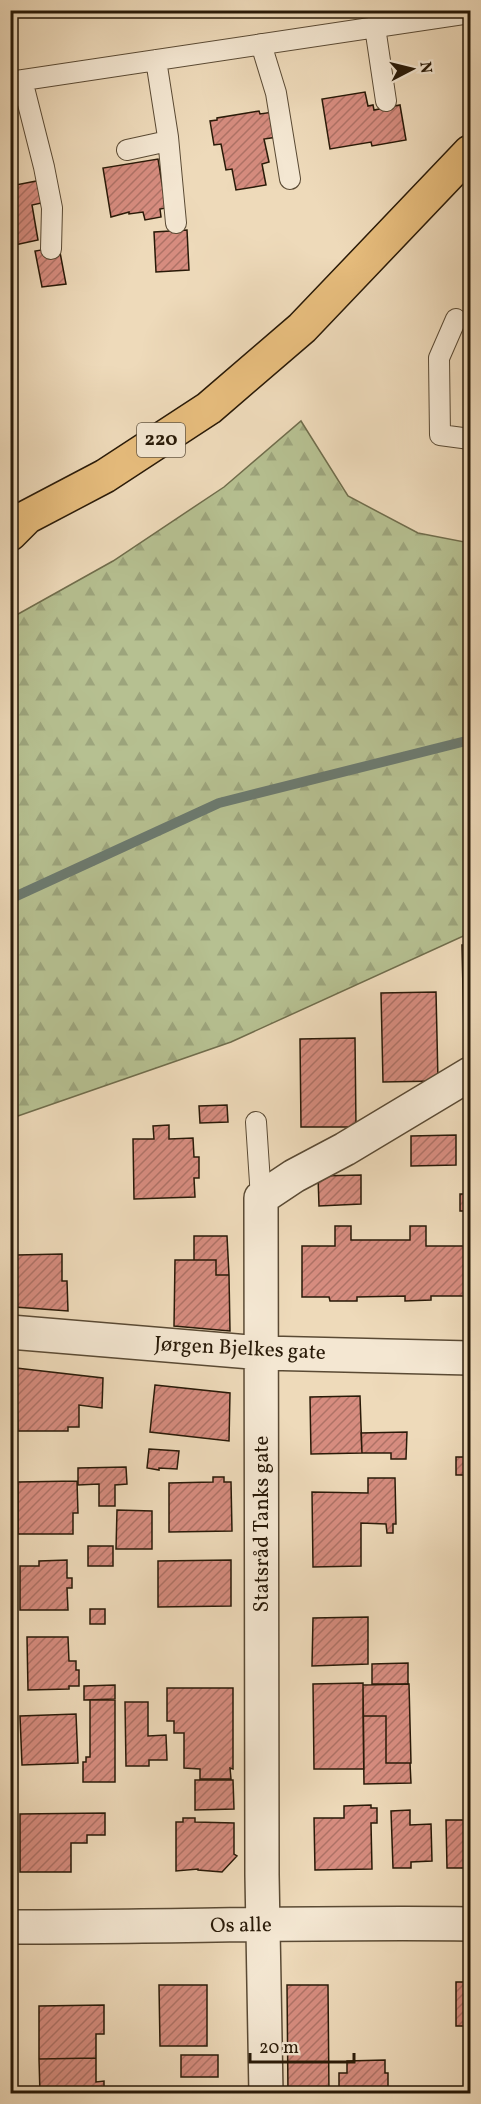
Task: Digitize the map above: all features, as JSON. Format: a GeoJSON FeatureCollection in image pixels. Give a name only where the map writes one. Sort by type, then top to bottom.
{"type":"FeatureCollection","features":[{"type":"Feature","properties":{"kind":"main road","name":"220"},"geometry":{"type":"LineString","coordinates":[[16,523],[105,476],[209,408],[302,328],[471,152]]}},
{"type":"Feature","properties":{"kind":"street"},"geometry":{"type":"LineString","coordinates":[[261,1198],[294,1176],[345,1149],[471,1074]]}},
{"type":"Feature","properties":{"kind":"street","name":"Statsråd Tanks gate"},"geometry":{"type":"LineString","coordinates":[[261,1198],[262,1875],[266,2094]]}},
{"type":"Feature","properties":{"kind":"street","name":"Jørgen Bjelkes gate"},"geometry":{"type":"LineString","coordinates":[[10,1332],[262,1353],[471,1358]]}},
{"type":"Feature","properties":{"kind":"street","name":"Os alle"},"geometry":{"type":"LineString","coordinates":[[10,1927],[471,1924]]}},
{"type":"Feature","properties":{"kind":"lane"},"geometry":{"type":"LineString","coordinates":[[51,249],[52,208],[44,166],[16,81],[471,13]]}},
{"type":"Feature","properties":{"kind":"lane"},"geometry":{"type":"LineString","coordinates":[[375,27],[386,101]]}},
{"type":"Feature","properties":{"kind":"lane"},"geometry":{"type":"LineString","coordinates":[[261,44],[276,93],[290,179]]}},
{"type":"Feature","properties":{"kind":"lane"},"geometry":{"type":"LineString","coordinates":[[156,60],[168,141],[176,223]]}},
{"type":"Feature","properties":{"kind":"lane"},"geometry":{"type":"LineString","coordinates":[[127,150],[168,141]]}},
{"type":"Feature","properties":{"kind":"lane"},"geometry":{"type":"LineString","coordinates":[[456,319],[439,358],[440,435],[471,439]]}},
{"type":"Feature","properties":{"kind":"lane"},"geometry":{"type":"LineString","coordinates":[[256,1122],[261,1198]]}},
{"type":"Feature","properties":{"kind":"green space"},"geometry":{"type":"Polygon","coordinates":[[[301,421],[348,496],[418,533],[470,543],[470,933],[231,1042],[15,1117],[10,1101],[11,618],[113,561],[224,487],[301,421]]]}},
{"type":"Feature","properties":{"kind":"building"},"geometry":{"type":"Polygon","coordinates":[[[365,92],[368,106],[373,105],[374,110],[400,105],[406,140],[372,146],[371,142],[330,149],[322,99],[365,92]]]}},
{"type":"Feature","properties":{"kind":"building"},"geometry":{"type":"Polygon","coordinates":[[[259,111],[260,114],[273,112],[277,137],[264,139],[269,162],[262,164],[266,185],[236,190],[232,169],[226,170],[221,144],[214,145],[210,121],[259,111]]]}},
{"type":"Feature","properties":{"kind":"building"},"geometry":{"type":"Polygon","coordinates":[[[158,159],[166,208],[160,209],[161,217],[145,220],[143,212],[129,214],[129,212],[111,217],[103,168],[158,159]]]}},
{"type":"Feature","properties":{"kind":"building"},"geometry":{"type":"Polygon","coordinates":[[[42,180],[46,202],[32,205],[38,240],[10,246],[10,186],[42,180]]]}},
{"type":"Feature","properties":{"kind":"building"},"geometry":{"type":"Polygon","coordinates":[[[187,230],[189,270],[156,272],[154,232],[187,230]]]}},
{"type":"Feature","properties":{"kind":"building"},"geometry":{"type":"Polygon","coordinates":[[[59,247],[66,284],[42,287],[35,251],[59,247]]]}},
{"type":"Feature","properties":{"kind":"building"},"geometry":{"type":"Polygon","coordinates":[[[462,945],[470,945],[470,1034],[464,1035],[462,945]]]}},
{"type":"Feature","properties":{"kind":"building"},"geometry":{"type":"Polygon","coordinates":[[[436,992],[438,1081],[383,1082],[381,993],[436,992]]]}},
{"type":"Feature","properties":{"kind":"building"},"geometry":{"type":"Polygon","coordinates":[[[355,1038],[356,1127],[301,1127],[300,1039],[355,1038]]]}},
{"type":"Feature","properties":{"kind":"building"},"geometry":{"type":"Polygon","coordinates":[[[227,1105],[228,1122],[200,1123],[199,1106],[227,1105]]]}},
{"type":"Feature","properties":{"kind":"building"},"geometry":{"type":"Polygon","coordinates":[[[169,1125],[169,1139],[193,1138],[194,1157],[199,1157],[199,1178],[194,1178],[195,1197],[134,1199],[133,1139],[154,1139],[153,1126],[169,1125]]]}},
{"type":"Feature","properties":{"kind":"building"},"geometry":{"type":"Polygon","coordinates":[[[456,1135],[456,1165],[411,1166],[411,1136],[456,1135]]]}},
{"type":"Feature","properties":{"kind":"building"},"geometry":{"type":"Polygon","coordinates":[[[361,1175],[361,1204],[319,1206],[318,1176],[361,1175]]]}},
{"type":"Feature","properties":{"kind":"building"},"geometry":{"type":"Polygon","coordinates":[[[465,1180],[470,1180],[470,1296],[431,1296],[431,1300],[405,1301],[405,1296],[357,1297],[357,1301],[330,1301],[329,1297],[302,1297],[302,1246],[335,1246],[335,1226],[351,1226],[351,1240],[410,1240],[410,1226],[426,1226],[426,1246],[465,1246],[464,1211],[460,1211],[460,1194],[464,1194],[465,1180]]]}},
{"type":"Feature","properties":{"kind":"building"},"geometry":{"type":"Polygon","coordinates":[[[194,1236],[227,1236],[229,1275],[216,1275],[216,1260],[194,1260],[194,1236]]]}},
{"type":"Feature","properties":{"kind":"building"},"geometry":{"type":"Polygon","coordinates":[[[62,1254],[62,1281],[67,1281],[68,1311],[15,1307],[17,1255],[62,1254]]]}},
{"type":"Feature","properties":{"kind":"building"},"geometry":{"type":"Polygon","coordinates":[[[175,1260],[216,1260],[216,1275],[229,1275],[230,1331],[174,1326],[175,1260]]]}},
{"type":"Feature","properties":{"kind":"building"},"geometry":{"type":"Polygon","coordinates":[[[16,1368],[103,1378],[102,1408],[79,1405],[79,1427],[68,1427],[68,1431],[18,1431],[16,1368]]]}},
{"type":"Feature","properties":{"kind":"building"},"geometry":{"type":"Polygon","coordinates":[[[155,1385],[230,1393],[229,1441],[150,1432],[155,1385]]]}},
{"type":"Feature","properties":{"kind":"building"},"geometry":{"type":"Polygon","coordinates":[[[360,1396],[362,1453],[311,1454],[310,1397],[360,1396]]]}},
{"type":"Feature","properties":{"kind":"building"},"geometry":{"type":"Polygon","coordinates":[[[407,1432],[406,1459],[391,1459],[391,1453],[362,1453],[361,1433],[407,1432]]]}},
{"type":"Feature","properties":{"kind":"building"},"geometry":{"type":"Polygon","coordinates":[[[149,1449],[179,1451],[177,1469],[147,1468],[149,1449]]]}},
{"type":"Feature","properties":{"kind":"building"},"geometry":{"type":"Polygon","coordinates":[[[456,1457],[470,1457],[470,1475],[456,1475],[456,1457]]]}},
{"type":"Feature","properties":{"kind":"building"},"geometry":{"type":"Polygon","coordinates":[[[126,1467],[127,1484],[115,1485],[115,1506],[99,1506],[99,1484],[78,1485],[78,1468],[126,1467]]]}},
{"type":"Feature","properties":{"kind":"building"},"geometry":{"type":"Polygon","coordinates":[[[213,1477],[224,1477],[224,1482],[231,1482],[232,1531],[169,1532],[169,1483],[213,1482],[213,1477]]]}},
{"type":"Feature","properties":{"kind":"building"},"geometry":{"type":"Polygon","coordinates":[[[368,1478],[395,1478],[396,1524],[393,1524],[393,1533],[387,1533],[386,1524],[361,1523],[361,1566],[313,1567],[312,1492],[368,1493],[368,1478]]]}},
{"type":"Feature","properties":{"kind":"building"},"geometry":{"type":"Polygon","coordinates":[[[77,1481],[78,1513],[73,1513],[73,1534],[18,1534],[18,1482],[77,1481]]]}},
{"type":"Feature","properties":{"kind":"building"},"geometry":{"type":"Polygon","coordinates":[[[117,1510],[152,1511],[152,1549],[116,1549],[117,1510]]]}},
{"type":"Feature","properties":{"kind":"building"},"geometry":{"type":"Polygon","coordinates":[[[88,1546],[113,1546],[113,1566],[88,1566],[88,1546]]]}},
{"type":"Feature","properties":{"kind":"building"},"geometry":{"type":"Polygon","coordinates":[[[67,1560],[67,1578],[72,1578],[72,1588],[67,1588],[68,1610],[20,1610],[20,1566],[39,1566],[39,1561],[67,1560]]]}},
{"type":"Feature","properties":{"kind":"building"},"geometry":{"type":"Polygon","coordinates":[[[231,1560],[231,1606],[158,1607],[158,1561],[231,1560]]]}},
{"type":"Feature","properties":{"kind":"building"},"geometry":{"type":"Polygon","coordinates":[[[90,1609],[105,1609],[105,1624],[90,1624],[90,1609]]]}},
{"type":"Feature","properties":{"kind":"building"},"geometry":{"type":"Polygon","coordinates":[[[368,1617],[368,1664],[312,1666],[313,1618],[368,1617]]]}},
{"type":"Feature","properties":{"kind":"building"},"geometry":{"type":"Polygon","coordinates":[[[27,1637],[68,1637],[69,1661],[76,1661],[76,1670],[79,1670],[79,1686],[69,1686],[69,1689],[28,1690],[27,1637]]]}},
{"type":"Feature","properties":{"kind":"building"},"geometry":{"type":"Polygon","coordinates":[[[408,1663],[408,1684],[372,1684],[372,1664],[408,1663]]]}},
{"type":"Feature","properties":{"kind":"building"},"geometry":{"type":"Polygon","coordinates":[[[363,1683],[364,1769],[314,1769],[313,1684],[363,1683]]]}},
{"type":"Feature","properties":{"kind":"building"},"geometry":{"type":"Polygon","coordinates":[[[409,1684],[411,1763],[386,1763],[386,1716],[363,1716],[363,1685],[409,1684]]]}},
{"type":"Feature","properties":{"kind":"building"},"geometry":{"type":"Polygon","coordinates":[[[115,1685],[115,1699],[84,1700],[84,1686],[115,1685]]]}},
{"type":"Feature","properties":{"kind":"building"},"geometry":{"type":"Polygon","coordinates":[[[167,1688],[233,1688],[231,1779],[200,1779],[200,1769],[184,1768],[184,1733],[174,1733],[174,1721],[167,1721],[167,1688]]]}},
{"type":"Feature","properties":{"kind":"building"},"geometry":{"type":"Polygon","coordinates":[[[90,1700],[115,1700],[115,1782],[83,1782],[83,1762],[86,1762],[86,1757],[90,1757],[90,1700]]]}},
{"type":"Feature","properties":{"kind":"building"},"geometry":{"type":"Polygon","coordinates":[[[125,1702],[148,1702],[148,1736],[166,1735],[167,1760],[149,1760],[149,1766],[126,1766],[125,1702]]]}},
{"type":"Feature","properties":{"kind":"building"},"geometry":{"type":"Polygon","coordinates":[[[76,1714],[78,1763],[22,1765],[20,1716],[76,1714]]]}},
{"type":"Feature","properties":{"kind":"building"},"geometry":{"type":"Polygon","coordinates":[[[363,1716],[386,1716],[386,1763],[410,1763],[411,1783],[364,1784],[363,1716]]]}},
{"type":"Feature","properties":{"kind":"building"},"geometry":{"type":"Polygon","coordinates":[[[195,1780],[233,1780],[234,1809],[195,1810],[195,1780]]]}},
{"type":"Feature","properties":{"kind":"building"},"geometry":{"type":"Polygon","coordinates":[[[371,1805],[371,1808],[377,1808],[377,1823],[371,1823],[372,1869],[315,1870],[314,1818],[344,1818],[344,1806],[371,1805]]]}},
{"type":"Feature","properties":{"kind":"building"},"geometry":{"type":"Polygon","coordinates":[[[410,1810],[410,1825],[431,1824],[432,1861],[411,1862],[411,1868],[393,1868],[391,1811],[410,1810]]]}},
{"type":"Feature","properties":{"kind":"building"},"geometry":{"type":"Polygon","coordinates":[[[105,1813],[105,1835],[87,1835],[87,1843],[71,1843],[71,1872],[20,1872],[20,1814],[105,1813]]]}},
{"type":"Feature","properties":{"kind":"building"},"geometry":{"type":"Polygon","coordinates":[[[183,1818],[195,1818],[195,1822],[234,1823],[234,1854],[237,1856],[222,1872],[198,1869],[176,1871],[176,1822],[183,1822],[183,1818]]]}},
{"type":"Feature","properties":{"kind":"building"},"geometry":{"type":"Polygon","coordinates":[[[446,1820],[470,1820],[470,1868],[447,1868],[446,1820]]]}},
{"type":"Feature","properties":{"kind":"building"},"geometry":{"type":"Polygon","coordinates":[[[456,1982],[470,1982],[470,2026],[456,2026],[456,1982]]]}},
{"type":"Feature","properties":{"kind":"building"},"geometry":{"type":"Polygon","coordinates":[[[159,1985],[207,1985],[207,2046],[160,2046],[159,1985]]]}},
{"type":"Feature","properties":{"kind":"building"},"geometry":{"type":"Polygon","coordinates":[[[287,1985],[328,1985],[329,2094],[288,2094],[287,1985]]]}},
{"type":"Feature","properties":{"kind":"building"},"geometry":{"type":"Polygon","coordinates":[[[104,2005],[104,2034],[96,2034],[96,2058],[39,2059],[39,2006],[104,2005]]]}},
{"type":"Feature","properties":{"kind":"building"},"geometry":{"type":"Polygon","coordinates":[[[181,2055],[218,2055],[218,2077],[181,2077],[181,2055]]]}},
{"type":"Feature","properties":{"kind":"building"},"geometry":{"type":"Polygon","coordinates":[[[96,2058],[96,2082],[104,2081],[104,2094],[40,2094],[39,2059],[96,2058]]]}},
{"type":"Feature","properties":{"kind":"building"},"geometry":{"type":"Polygon","coordinates":[[[466,2058],[470,2058],[470,2083],[466,2083],[466,2058]]]}},
{"type":"Feature","properties":{"kind":"building"},"geometry":{"type":"Polygon","coordinates":[[[385,2060],[385,2073],[388,2073],[388,2094],[339,2094],[339,2073],[347,2073],[347,2061],[385,2060]]]}},
{"type":"Feature","properties":{"kind":"waterway"},"geometry":{"type":"LineString","coordinates":[[10,899],[219,803],[470,740]]}}]}
